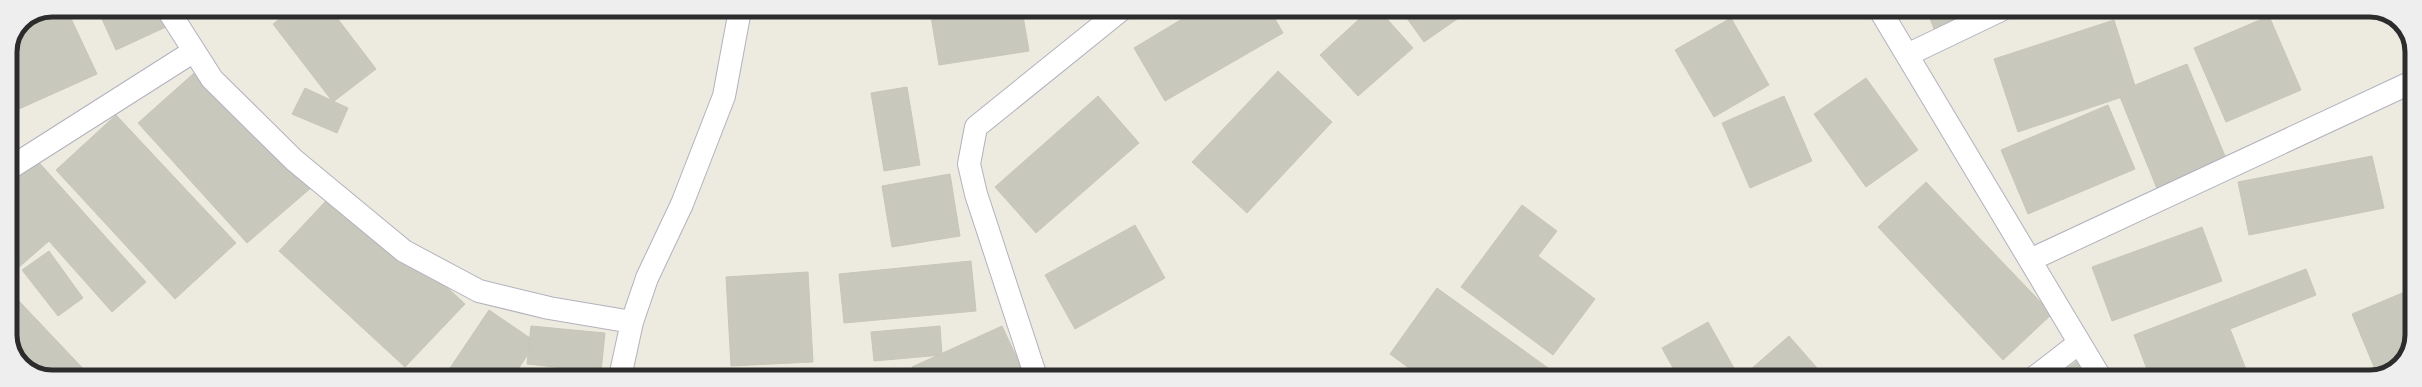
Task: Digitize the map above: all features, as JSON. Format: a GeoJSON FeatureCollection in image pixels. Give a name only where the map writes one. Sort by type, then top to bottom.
{"type":"FeatureCollection","features":[{"type":"Feature","properties":{"kind":"street"},"geometry":{"type":"LineString","coordinates":[[172,17],[212,79],[294,160],[404,251],[479,291],[549,308],[632,322]]}},
{"type":"Feature","properties":{"kind":"street"},"geometry":{"type":"LineString","coordinates":[[622,370],[632,322],[647,278],[682,204],[724,96],[739,17]]}},
{"type":"Feature","properties":{"kind":"street"},"geometry":{"type":"LineString","coordinates":[[1034,370],[976,194],[969,164],[976,127],[1112,17]]}},
{"type":"Feature","properties":{"kind":"street"},"geometry":{"type":"LineString","coordinates":[[1884,17],[2096,370]]}},
{"type":"Feature","properties":{"kind":"street"},"geometry":{"type":"LineString","coordinates":[[1907,55],[1986,17]]}},
{"type":"Feature","properties":{"kind":"street"},"geometry":{"type":"LineString","coordinates":[[17,164],[194,51]]}},
{"type":"Feature","properties":{"kind":"street"},"geometry":{"type":"LineString","coordinates":[[2030,260],[2405,85]]}},
{"type":"Feature","properties":{"kind":"street"},"geometry":{"type":"LineString","coordinates":[[2044,370],[2079,343]]}},
{"type":"Feature","properties":{"kind":"building"},"geometry":{"type":"Polygon","coordinates":[[[52,17],[70,17],[97,74],[17,110],[18,45],[27,27],[39,20],[52,17]]]}},
{"type":"Feature","properties":{"kind":"building"},"geometry":{"type":"Polygon","coordinates":[[[101,17],[164,17],[168,26],[116,50],[101,17]]]}},
{"type":"Feature","properties":{"kind":"building"},"geometry":{"type":"Polygon","coordinates":[[[282,17],[336,17],[376,69],[333,102],[273,24],[282,17]]]}},
{"type":"Feature","properties":{"kind":"building"},"geometry":{"type":"Polygon","coordinates":[[[931,17],[1023,17],[1029,51],[939,65],[931,17]]]}},
{"type":"Feature","properties":{"kind":"building"},"geometry":{"type":"Polygon","coordinates":[[[1185,17],[1274,17],[1283,33],[1165,101],[1134,48],[1185,17]]]}},
{"type":"Feature","properties":{"kind":"building"},"geometry":{"type":"Polygon","coordinates":[[[1361,17],[1385,17],[1413,48],[1358,96],[1320,55],[1361,17]]]}},
{"type":"Feature","properties":{"kind":"building"},"geometry":{"type":"Polygon","coordinates":[[[1406,17],[1460,17],[1424,42],[1406,17]]]}},
{"type":"Feature","properties":{"kind":"building"},"geometry":{"type":"Polygon","coordinates":[[[1930,17],[1966,17],[1934,29],[1930,17]]]}},
{"type":"Feature","properties":{"kind":"building"},"geometry":{"type":"Polygon","coordinates":[[[2269,17],[2301,90],[2226,122],[2194,48],[2269,17]]]}},
{"type":"Feature","properties":{"kind":"building"},"geometry":{"type":"Polygon","coordinates":[[[1731,18],[1769,85],[1714,117],[1675,50],[1731,18]]]}},
{"type":"Feature","properties":{"kind":"building"},"geometry":{"type":"Polygon","coordinates":[[[2114,20],[2137,92],[2018,132],[1994,59],[2114,20]]]}},
{"type":"Feature","properties":{"kind":"building"},"geometry":{"type":"Polygon","coordinates":[[[2187,64],[2232,173],[2162,201],[2118,92],[2187,64]]]}},
{"type":"Feature","properties":{"kind":"building"},"geometry":{"type":"Polygon","coordinates":[[[202,66],[312,187],[247,243],[138,123],[202,66]]]}},
{"type":"Feature","properties":{"kind":"building"},"geometry":{"type":"Polygon","coordinates":[[[1278,71],[1332,122],[1247,213],[1192,162],[1278,71]]]}},
{"type":"Feature","properties":{"kind":"building"},"geometry":{"type":"Polygon","coordinates":[[[1866,78],[1918,150],[1866,187],[1814,114],[1866,78]]]}},
{"type":"Feature","properties":{"kind":"building"},"geometry":{"type":"Polygon","coordinates":[[[907,87],[920,165],[884,171],[871,93],[907,87]]]}},
{"type":"Feature","properties":{"kind":"building"},"geometry":{"type":"Polygon","coordinates":[[[305,88],[348,108],[337,133],[292,114],[305,88]]]}},
{"type":"Feature","properties":{"kind":"building"},"geometry":{"type":"Polygon","coordinates":[[[1098,96],[1139,143],[1036,233],[995,187],[1098,96]]]}},
{"type":"Feature","properties":{"kind":"building"},"geometry":{"type":"Polygon","coordinates":[[[1784,96],[1812,161],[1750,188],[1722,123],[1784,96]]]}},
{"type":"Feature","properties":{"kind":"building"},"geometry":{"type":"Polygon","coordinates":[[[2108,105],[2135,169],[2028,214],[2001,150],[2108,105]]]}},
{"type":"Feature","properties":{"kind":"building"},"geometry":{"type":"Polygon","coordinates":[[[116,115],[236,243],[175,299],[56,170],[116,115]]]}},
{"type":"Feature","properties":{"kind":"building"},"geometry":{"type":"Polygon","coordinates":[[[2372,156],[2384,208],[2249,235],[2238,182],[2372,156]]]}},
{"type":"Feature","properties":{"kind":"building"},"geometry":{"type":"Polygon","coordinates":[[[35,158],[146,282],[112,312],[49,241],[17,269],[17,174],[35,158]]]}},
{"type":"Feature","properties":{"kind":"building"},"geometry":{"type":"Polygon","coordinates":[[[950,174],[960,236],[892,247],[882,186],[950,174]]]}},
{"type":"Feature","properties":{"kind":"building"},"geometry":{"type":"Polygon","coordinates":[[[1926,182],[2052,314],[2003,360],[1878,227],[1926,182]]]}},
{"type":"Feature","properties":{"kind":"building"},"geometry":{"type":"Polygon","coordinates":[[[339,187],[465,304],[405,367],[279,251],[339,187]]]}},
{"type":"Feature","properties":{"kind":"building"},"geometry":{"type":"Polygon","coordinates":[[[1522,205],[1557,231],[1538,256],[1595,299],[1553,355],[1461,287],[1522,205]]]}},
{"type":"Feature","properties":{"kind":"building"},"geometry":{"type":"Polygon","coordinates":[[[1135,225],[1165,278],[1075,329],[1045,275],[1135,225]]]}},
{"type":"Feature","properties":{"kind":"building"},"geometry":{"type":"Polygon","coordinates":[[[2202,227],[2222,281],[2112,321],[2092,267],[2202,227]]]}},
{"type":"Feature","properties":{"kind":"building"},"geometry":{"type":"Polygon","coordinates":[[[49,251],[83,298],[58,316],[22,270],[49,251]]]}},
{"type":"Feature","properties":{"kind":"building"},"geometry":{"type":"Polygon","coordinates":[[[971,261],[976,311],[844,323],[839,274],[971,261]]]}},
{"type":"Feature","properties":{"kind":"building"},"geometry":{"type":"Polygon","coordinates":[[[2306,269],[2316,295],[2230,329],[2246,370],[2147,370],[2134,335],[2306,269]]]}},
{"type":"Feature","properties":{"kind":"building"},"geometry":{"type":"Polygon","coordinates":[[[808,272],[813,362],[731,366],[726,277],[808,272]]]}},
{"type":"Feature","properties":{"kind":"building"},"geometry":{"type":"Polygon","coordinates":[[[1437,288],[1551,370],[1412,370],[1390,354],[1437,288]]]}},
{"type":"Feature","properties":{"kind":"building"},"geometry":{"type":"Polygon","coordinates":[[[2405,292],[2405,339],[2398,356],[2393,361],[2383,367],[2375,369],[2352,314],[2405,292]]]}},
{"type":"Feature","properties":{"kind":"building"},"geometry":{"type":"Polygon","coordinates":[[[19,301],[84,370],[43,369],[31,363],[26,358],[18,344],[17,303],[19,301]]]}},
{"type":"Feature","properties":{"kind":"building"},"geometry":{"type":"Polygon","coordinates":[[[489,310],[536,342],[518,370],[449,370],[489,310]]]}},
{"type":"Feature","properties":{"kind":"building"},"geometry":{"type":"Polygon","coordinates":[[[1708,322],[1735,370],[1674,370],[1662,348],[1708,322]]]}},
{"type":"Feature","properties":{"kind":"building"},"geometry":{"type":"Polygon","coordinates":[[[531,326],[605,333],[601,370],[582,370],[527,364],[531,326]]]}},
{"type":"Feature","properties":{"kind":"building"},"geometry":{"type":"Polygon","coordinates":[[[940,326],[942,355],[874,361],[871,332],[940,326]]]}},
{"type":"Feature","properties":{"kind":"building"},"geometry":{"type":"Polygon","coordinates":[[[1002,326],[1023,370],[914,370],[912,367],[1002,326]]]}},
{"type":"Feature","properties":{"kind":"building"},"geometry":{"type":"Polygon","coordinates":[[[1789,336],[1819,370],[1750,370],[1789,336]]]}},
{"type":"Feature","properties":{"kind":"building"},"geometry":{"type":"Polygon","coordinates":[[[2077,361],[2084,370],[2065,370],[2077,361]]]}}]}
